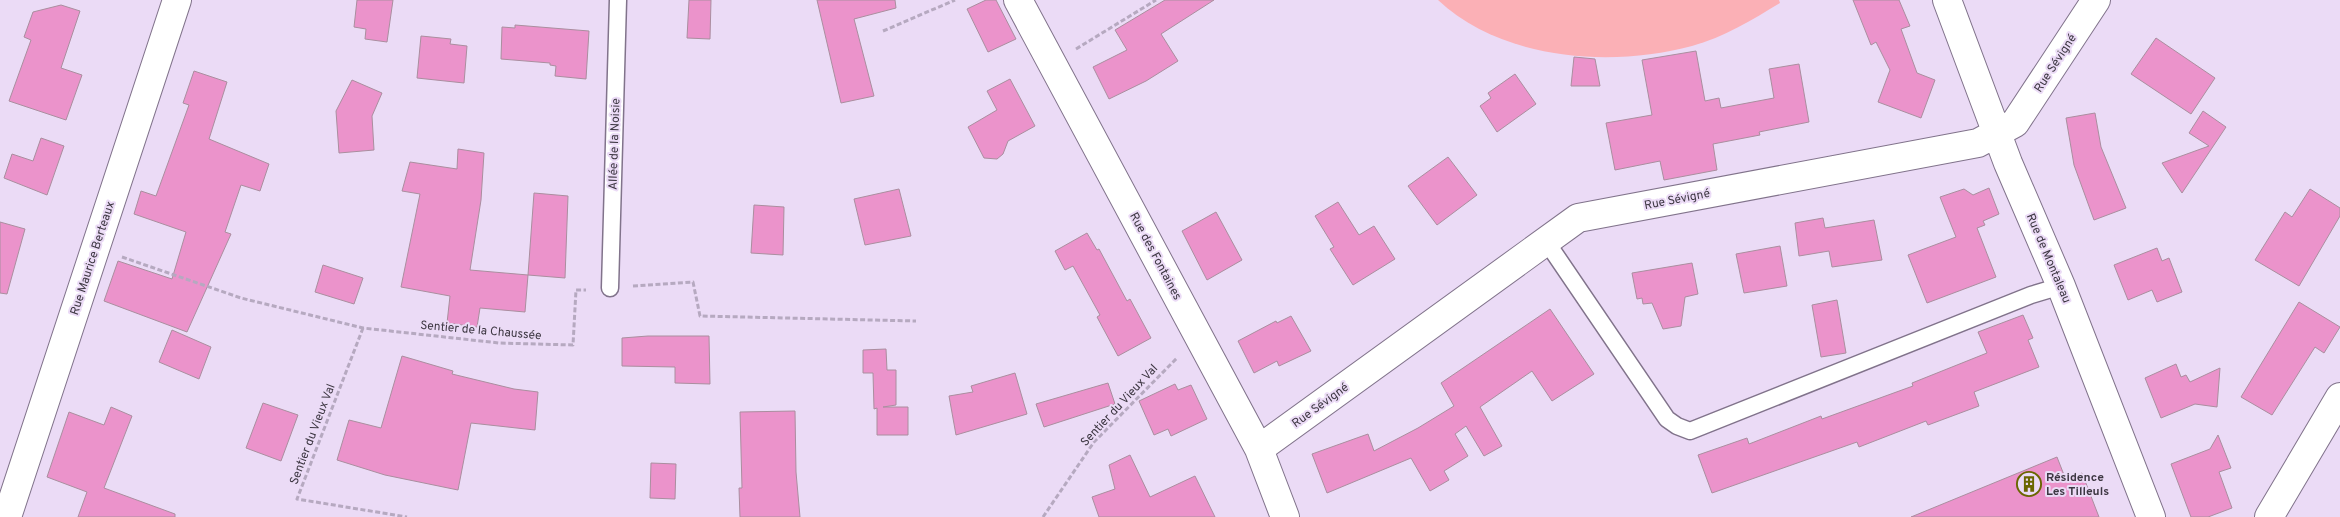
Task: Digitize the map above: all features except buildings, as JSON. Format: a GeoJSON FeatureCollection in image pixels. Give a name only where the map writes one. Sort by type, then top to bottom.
{"type":"FeatureCollection","features":[{"type":"Feature","properties":{"kind":"street","name":"Rue Maurice Berteaux"},"geometry":{"type":"LineString","coordinates":[[7,517],[177,0]]}},
{"type":"Feature","properties":{"kind":"street","name":"Rue des Fontaines"},"geometry":{"type":"LineString","coordinates":[[1018,0],[1199,336],[1258,450],[1285,517]]}},
{"type":"Feature","properties":{"kind":"street","name":"Rue de Montaleau"},"geometry":{"type":"LineString","coordinates":[[1947,0],[2008,162],[2061,286],[2151,517]]}},
{"type":"Feature","properties":{"kind":"street","name":"Rue Sévigné"},"geometry":{"type":"LineString","coordinates":[[1258,450],[1578,218],[1978,143],[2015,123],[2096,0]]}},
{"type":"Feature","properties":{"kind":"street"},"geometry":{"type":"LineString","coordinates":[[2270,517],[2340,397]]}},
{"type":"Feature","properties":{"kind":"lane","name":"Allée de la Noisie"},"geometry":{"type":"LineString","coordinates":[[610,288],[618,0]]}},
{"type":"Feature","properties":{"kind":"lane"},"geometry":{"type":"LineString","coordinates":[[1546,241],[1667,419],[1677,426],[1690,431],[2031,295],[2061,286]]}},
{"type":"Feature","properties":{"kind":"path"},"geometry":{"type":"LineString","coordinates":[[883,31],[955,0]]}},
{"type":"Feature","properties":{"kind":"path"},"geometry":{"type":"LineString","coordinates":[[1052,64],[1156,0]]}},
{"type":"Feature","properties":{"kind":"path","name":"Sentier de la Chaussée"},"geometry":{"type":"LineString","coordinates":[[95,248],[241,298],[363,328],[499,343],[573,346],[576,290],[693,282],[700,316],[916,321]]}},
{"type":"Feature","properties":{"kind":"path","name":"Sentier du Vieux Val"},"geometry":{"type":"LineString","coordinates":[[363,328],[297,499],[407,517]]}},
{"type":"Feature","properties":{"kind":"path","name":"Sentier du Vieux Val"},"geometry":{"type":"LineString","coordinates":[[1043,517],[1094,442],[1199,336]]}},
{"type":"Feature","properties":{"kind":"shaded area"},"geometry":{"type":"Polygon","coordinates":[[[1438,0],[1779,0],[1780,3],[1727,33],[1692,46],[1660,53],[1627,57],[1592,57],[1558,54],[1525,47],[1493,36],[1464,20],[1438,0]]]}},
{"type":"Feature","properties":{"kind":"place","name":"Résidence Les Tilleuls"},"geometry":{"type":"Point","coordinates":[2029,484]}}]}
